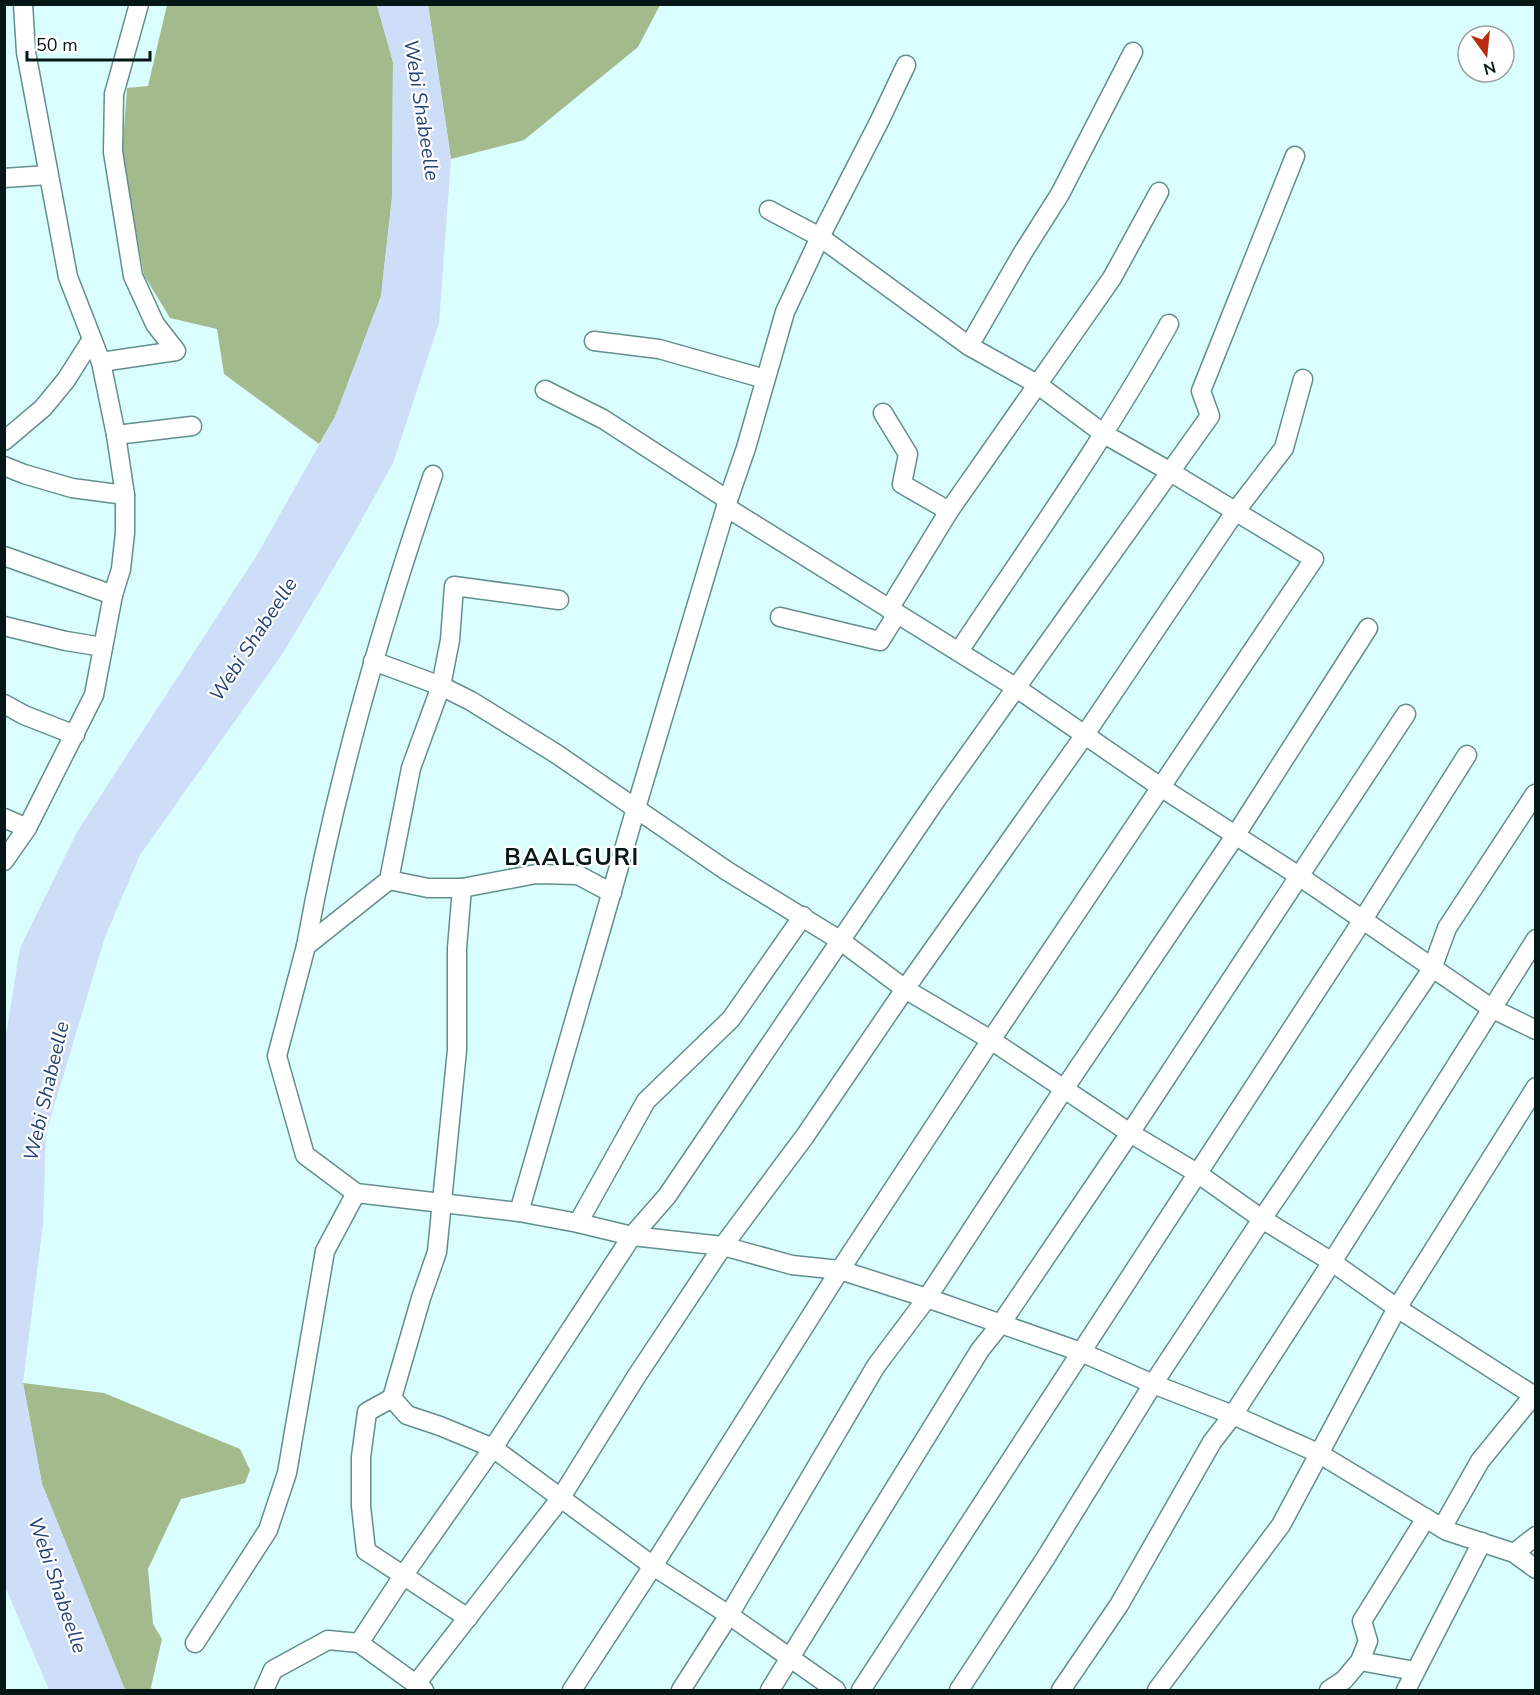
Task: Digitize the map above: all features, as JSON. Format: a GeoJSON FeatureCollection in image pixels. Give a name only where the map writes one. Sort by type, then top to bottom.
{"type":"FeatureCollection","features":[{"type":"Feature","properties":{"kind":"street"},"geometry":{"type":"LineString","coordinates":[[4,861],[27,828],[94,695],[113,595],[121,568],[125,495],[101,362],[68,277],[26,52],[23,4]]}},
{"type":"Feature","properties":{"kind":"street"},"geometry":{"type":"LineString","coordinates":[[101,362],[176,351],[155,324],[133,276],[113,152],[114,94],[139,4]]}},
{"type":"Feature","properties":{"kind":"street"},"geometry":{"type":"LineString","coordinates":[[969,346],[1060,194],[1133,52]]}},
{"type":"Feature","properties":{"kind":"street"},"geometry":{"type":"LineString","coordinates":[[519,1212],[636,808],[785,312],[906,65]]}},
{"type":"Feature","properties":{"kind":"street"},"geometry":{"type":"LineString","coordinates":[[359,1643],[493,1448],[632,1236],[667,1196],[1015,687],[1210,416],[1201,391],[1296,156]]}},
{"type":"Feature","properties":{"kind":"street"},"geometry":{"type":"LineString","coordinates":[[4,178],[48,175]]}},
{"type":"Feature","properties":{"kind":"street"},"geometry":{"type":"LineString","coordinates":[[780,617],[880,641],[893,612],[950,511],[1112,278],[1159,192]]}},
{"type":"Feature","properties":{"kind":"street"},"geometry":{"type":"LineString","coordinates":[[572,1690],[840,1270],[991,1040],[1314,559],[1104,434],[1037,384],[969,346],[820,237],[769,210]]}},
{"type":"Feature","properties":{"kind":"street"},"geometry":{"type":"LineString","coordinates":[[959,651],[1104,434],[1143,372],[1169,324]]}},
{"type":"Feature","properties":{"kind":"street"},"geometry":{"type":"LineString","coordinates":[[4,441],[43,408],[66,380],[92,339]]}},
{"type":"Feature","properties":{"kind":"street"},"geometry":{"type":"LineString","coordinates":[[594,341],[659,349],[765,379]]}},
{"type":"Feature","properties":{"kind":"street"},"geometry":{"type":"LineString","coordinates":[[264,1690],[273,1670],[328,1640],[359,1643],[420,1687],[468,1618],[560,1499],[636,1377],[723,1246],[805,1136],[905,989],[1084,736],[1235,512],[1284,448],[1303,379]]}},
{"type":"Feature","properties":{"kind":"street"},"geometry":{"type":"LineString","coordinates":[[545,390],[603,419],[727,504],[893,612],[1015,687],[1162,788],[1299,876],[1491,1008],[1536,1030]]}},
{"type":"Feature","properties":{"kind":"street"},"geometry":{"type":"LineString","coordinates":[[883,413],[908,454],[902,484],[950,511]]}},
{"type":"Feature","properties":{"kind":"street"},"geometry":{"type":"LineString","coordinates":[[116,435],[192,426]]}},
{"type":"Feature","properties":{"kind":"street"},"geometry":{"type":"LineString","coordinates":[[4,466],[72,488],[125,495]]}},
{"type":"Feature","properties":{"kind":"street"},"geometry":{"type":"LineString","coordinates":[[433,475],[400,572],[361,701],[322,858],[306,946],[278,1056],[306,1155],[356,1193],[519,1212],[578,1222],[632,1236],[723,1246],[792,1265],[840,1270],[927,1298],[1082,1352],[1152,1384],[1233,1415],[1318,1453],[1442,1528],[1514,1553],[1536,1569]]}},
{"type":"Feature","properties":{"kind":"street"},"geometry":{"type":"LineString","coordinates":[[4,556],[113,595]]}},
{"type":"Feature","properties":{"kind":"street"},"geometry":{"type":"LineString","coordinates":[[306,946],[389,880],[411,768],[441,686],[450,640],[453,586],[559,600]]}},
{"type":"Feature","properties":{"kind":"street"},"geometry":{"type":"LineString","coordinates":[[4,626],[66,641],[103,647]]}},
{"type":"Feature","properties":{"kind":"street"},"geometry":{"type":"LineString","coordinates":[[681,1690],[729,1615],[876,1366],[927,1298],[1064,1089],[1235,836],[1368,628]]}},
{"type":"Feature","properties":{"kind":"street"},"geometry":{"type":"LineString","coordinates":[[373,661],[441,686],[471,701],[555,753],[727,871],[841,941],[905,989],[991,1040],[1130,1133],[1197,1173],[1262,1219],[1332,1262],[1398,1308],[1534,1396],[1480,1461],[1442,1528]]}},
{"type":"Feature","properties":{"kind":"street"},"geometry":{"type":"LineString","coordinates":[[4,704],[24,715],[75,735]]}},
{"type":"Feature","properties":{"kind":"street"},"geometry":{"type":"LineString","coordinates":[[770,1690],[980,1350],[1130,1133],[1406,714]]}},
{"type":"Feature","properties":{"kind":"street"},"geometry":{"type":"LineString","coordinates":[[861,1690],[1362,921],[1467,755]]}},
{"type":"Feature","properties":{"kind":"street"},"geometry":{"type":"LineString","coordinates":[[959,1690],[1045,1559],[1152,1384],[1432,969],[1447,928],[1535,794]]}},
{"type":"Feature","properties":{"kind":"street"},"geometry":{"type":"LineString","coordinates":[[4,818],[27,828]]}},
{"type":"Feature","properties":{"kind":"street"},"geometry":{"type":"LineString","coordinates":[[389,880],[428,888],[462,888],[536,874],[578,874],[612,893]]}},
{"type":"Feature","properties":{"kind":"street"},"geometry":{"type":"LineString","coordinates":[[462,888],[458,948],[457,1050],[437,1252],[392,1398],[367,1412],[361,1457],[361,1506],[366,1551],[468,1618]]}},
{"type":"Feature","properties":{"kind":"street"},"geometry":{"type":"LineString","coordinates":[[578,1222],[646,1101],[731,1019],[803,916]]}},
{"type":"Feature","properties":{"kind":"street"},"geometry":{"type":"LineString","coordinates":[[1061,1690],[1119,1605],[1212,1442],[1233,1415],[1332,1262],[1536,939]]}},
{"type":"Feature","properties":{"kind":"street"},"geometry":{"type":"LineString","coordinates":[[1157,1690],[1281,1525],[1398,1308],[1536,1088]]}},
{"type":"Feature","properties":{"kind":"street"},"geometry":{"type":"LineString","coordinates":[[195,1643],[268,1530],[287,1473],[325,1251],[356,1193]]}},
{"type":"Feature","properties":{"kind":"street"},"geometry":{"type":"LineString","coordinates":[[392,1398],[406,1415],[493,1448],[653,1566],[729,1615],[836,1690]]}},
{"type":"Feature","properties":{"kind":"street"},"geometry":{"type":"LineString","coordinates":[[1329,1690],[1344,1680],[1360,1661],[1368,1641],[1362,1621],[1426,1518]]}},
{"type":"Feature","properties":{"kind":"street"},"geometry":{"type":"LineString","coordinates":[[1514,1553],[1536,1536]]}},
{"type":"Feature","properties":{"kind":"street"},"geometry":{"type":"LineString","coordinates":[[1406,1690],[1482,1542]]}},
{"type":"Feature","properties":{"kind":"street"},"geometry":{"type":"LineString","coordinates":[[1360,1661],[1415,1671]]}},
{"type":"Feature","properties":{"kind":"green space"},"geometry":{"type":"Polygon","coordinates":[[[167,5],[377,5],[393,62],[392,198],[381,296],[335,417],[319,444],[224,374],[217,329],[170,318],[144,275],[122,156],[127,88],[148,86],[167,5]]]}},
{"type":"Feature","properties":{"kind":"green space"},"geometry":{"type":"Polygon","coordinates":[[[428,5],[660,5],[638,47],[524,140],[451,159],[428,5]]]}},
{"type":"Feature","properties":{"kind":"green space"},"geometry":{"type":"Polygon","coordinates":[[[23,1383],[104,1393],[240,1449],[250,1470],[245,1483],[181,1499],[148,1569],[153,1624],[162,1639],[152,1690],[125,1690],[42,1484],[23,1383]]]}},
{"type":"Feature","properties":{"kind":"water","name":"Webi Shabeelle"},"geometry":{"type":"Polygon","coordinates":[[[377,5],[428,5],[451,159],[439,323],[393,463],[352,537],[283,653],[140,855],[105,937],[46,1133],[43,1224],[23,1383],[42,1484],[125,1690],[49,1690],[4,1584],[4,1048],[20,948],[77,832],[257,555],[335,417],[381,296],[392,198],[393,62],[377,5]]]}},
{"type":"Feature","properties":{"kind":"district","name":"BAALGURI"},"geometry":{"type":"Point","coordinates":[572,857]}}]}
